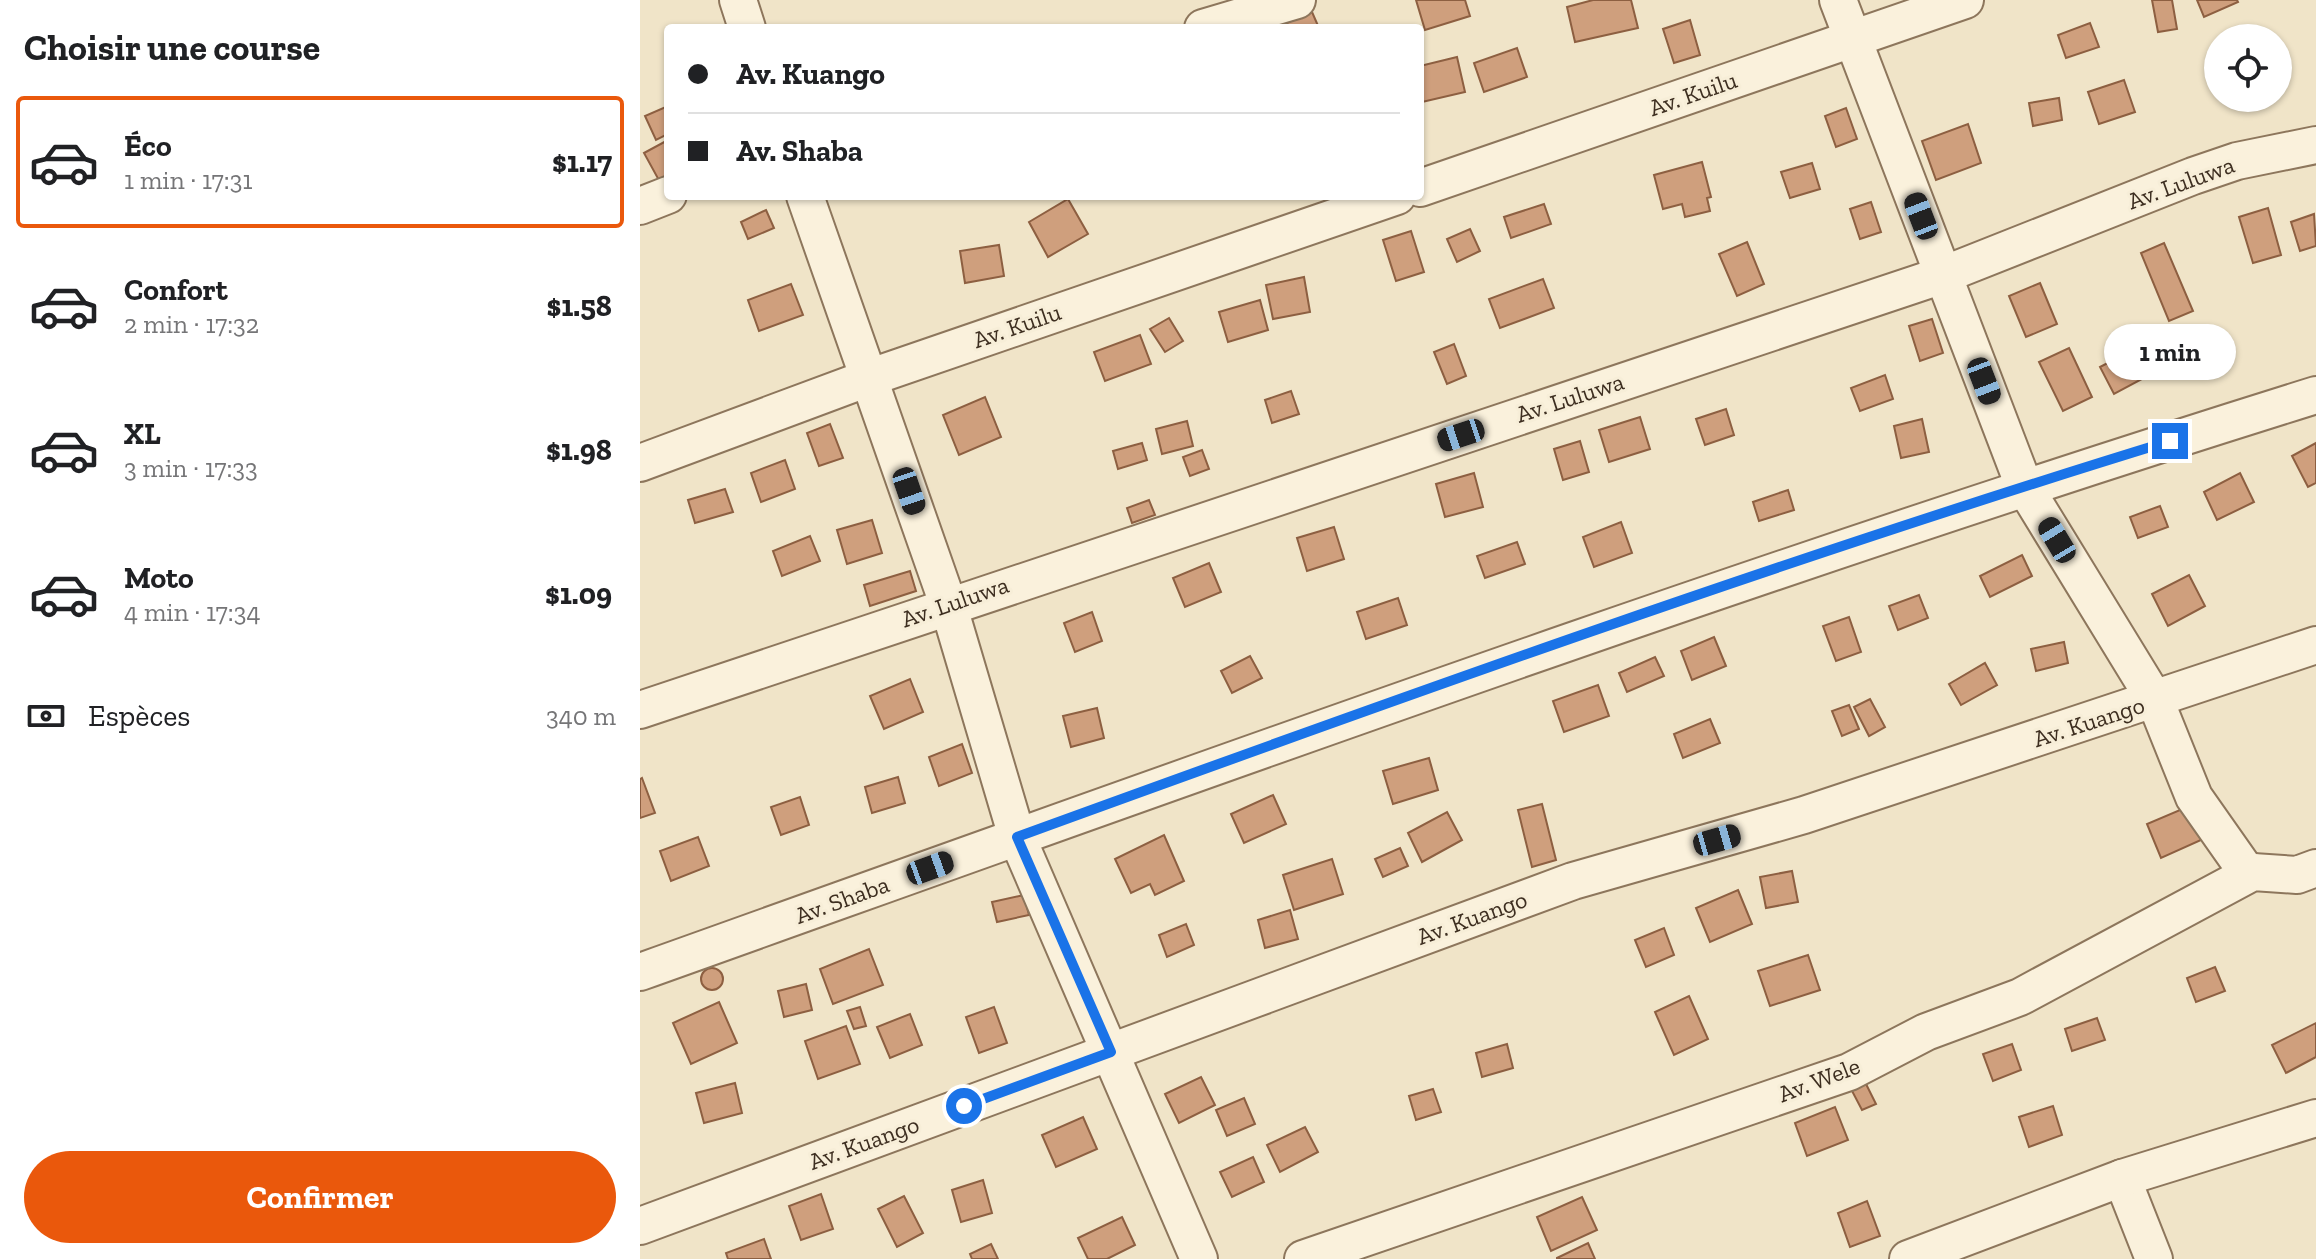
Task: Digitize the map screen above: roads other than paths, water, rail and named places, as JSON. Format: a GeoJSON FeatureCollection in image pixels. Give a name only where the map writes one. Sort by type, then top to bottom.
{"type":"FeatureCollection","features":[{"type":"Feature","properties":{"kind":"street"},"geometry":{"type":"LineString","coordinates":[[738,0],[746,24]]}},
{"type":"Feature","properties":{"kind":"street"},"geometry":{"type":"LineString","coordinates":[[1216,24],[1297,0]]}},
{"type":"Feature","properties":{"kind":"street"},"geometry":{"type":"LineString","coordinates":[[1838,0],[2024,486],[2155,700],[2194,797],[2246,871],[2297,875],[2316,868]]}},
{"type":"Feature","properties":{"kind":"street","name":"Av. Kuilu"},"geometry":{"type":"LineString","coordinates":[[1424,187],[1965,0]]}},
{"type":"Feature","properties":{"kind":"street","name":"Av. Luluwa"},"geometry":{"type":"LineString","coordinates":[[640,710],[948,604],[1943,275],[2237,161],[2316,145]]}},
{"type":"Feature","properties":{"kind":"street"},"geometry":{"type":"LineString","coordinates":[[640,206],[664,197]]}},
{"type":"Feature","properties":{"kind":"street"},"geometry":{"type":"LineString","coordinates":[[806,200],[948,604],[1017,837],[1199,1259]]}},
{"type":"Feature","properties":{"kind":"street","name":"Av. Kuilu"},"geometry":{"type":"LineString","coordinates":[[640,463],[871,377],[1385,200]]}},
{"type":"Feature","properties":{"kind":"street","name":"Av. Shaba"},"geometry":{"type":"LineString","coordinates":[[640,972],[1495,665],[2024,486],[2316,395]]}},
{"type":"Feature","properties":{"kind":"street","name":"Av. Kuango"},"geometry":{"type":"LineString","coordinates":[[640,1226],[1573,881],[1804,815],[2316,645]]}},
{"type":"Feature","properties":{"kind":"street","name":"Av. Wele"},"geometry":{"type":"LineString","coordinates":[[1303,1259],[1849,1072],[1926,1032],[2020,997],[2253,872]]}},
{"type":"Feature","properties":{"kind":"street"},"geometry":{"type":"LineString","coordinates":[[1908,1259],[2122,1178],[2316,1118]]}},
{"type":"Feature","properties":{"kind":"street"},"geometry":{"type":"LineString","coordinates":[[2122,1178],[2154,1259]]}}]}
